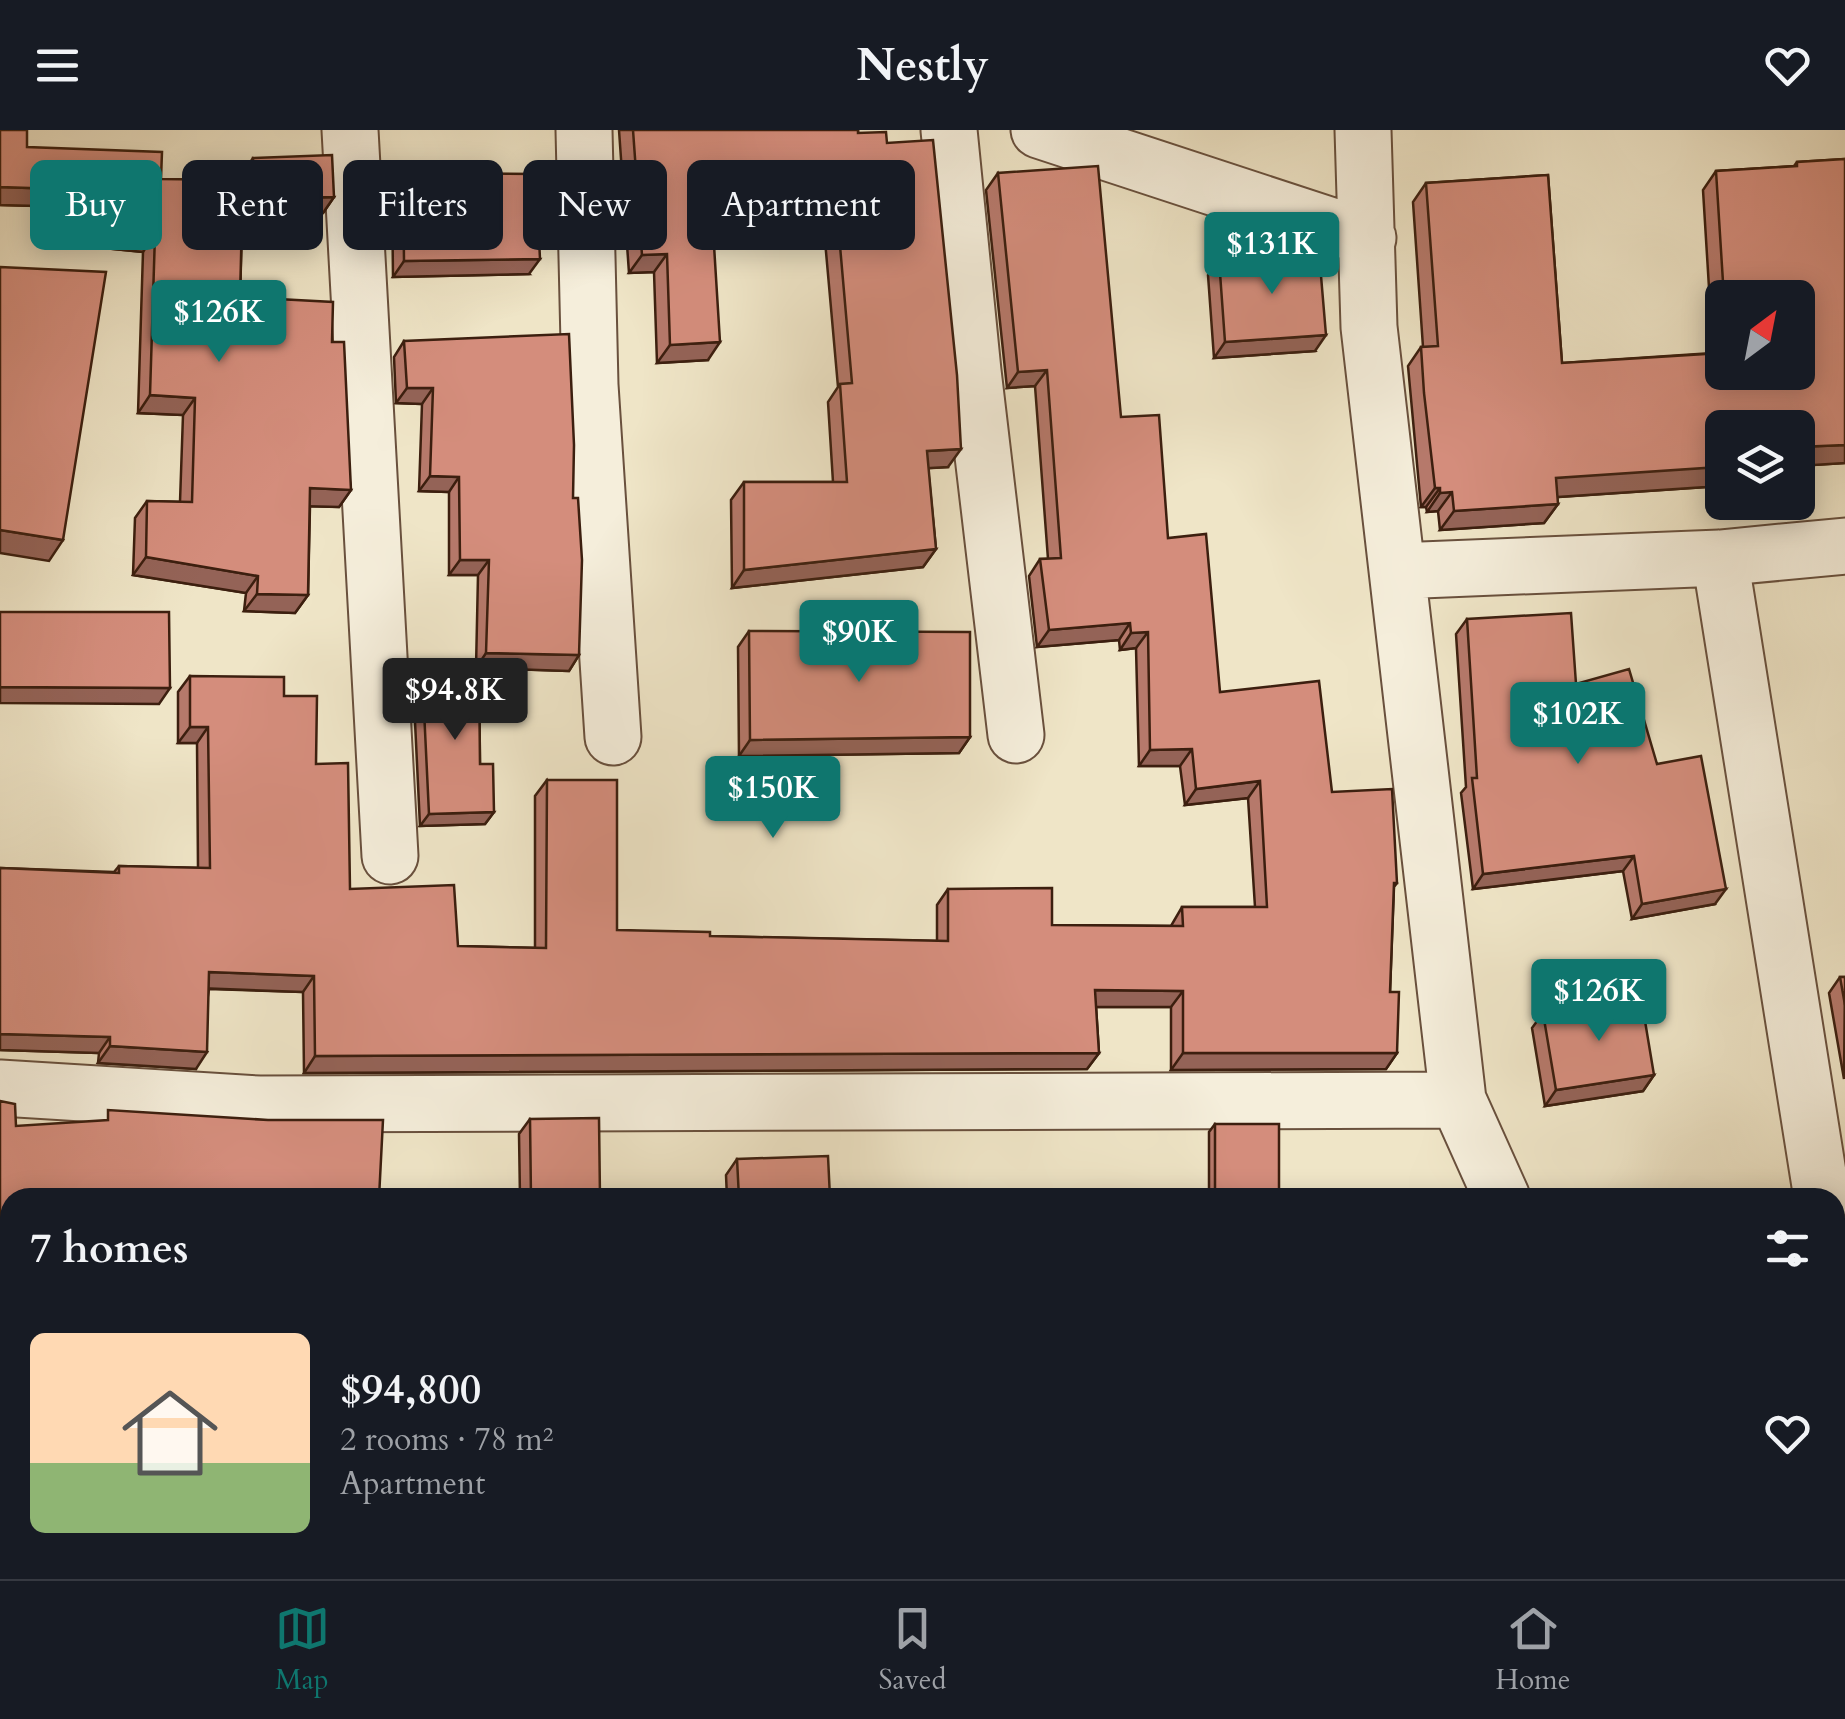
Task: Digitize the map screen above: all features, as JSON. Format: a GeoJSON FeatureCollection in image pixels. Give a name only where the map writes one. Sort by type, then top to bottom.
{"type":"FeatureCollection","features":[{"type":"Feature","properties":{"kind":"street"},"geometry":{"type":"LineString","coordinates":[[350,130],[390,856]]}},
{"type":"Feature","properties":{"kind":"street"},"geometry":{"type":"LineString","coordinates":[[584,130],[590,385],[613,737]]}},
{"type":"Feature","properties":{"kind":"street"},"geometry":{"type":"LineString","coordinates":[[948,130],[1016,736]]}},
{"type":"Feature","properties":{"kind":"street"},"geometry":{"type":"LineString","coordinates":[[1039,130],[1368,238]]}},
{"type":"Feature","properties":{"kind":"street"},"geometry":{"type":"LineString","coordinates":[[1362,130],[1369,327],[1458,1100],[1498,1188]]}},
{"type":"Feature","properties":{"kind":"street"},"geometry":{"type":"LineString","coordinates":[[1397,571],[1720,558],[1845,546]]}},
{"type":"Feature","properties":{"kind":"street"},"geometry":{"type":"LineString","coordinates":[[1720,558],[1820,1188]]}},
{"type":"Feature","properties":{"kind":"street"},"geometry":{"type":"LineString","coordinates":[[0,1088],[259,1104],[1458,1100]]}},
{"type":"Feature","properties":{"kind":"building"},"geometry":{"type":"Polygon","coordinates":[[[0,130],[27,130],[27,147],[162,152],[162,160],[30,160],[30,188],[0,187],[0,130]]]}},
{"type":"Feature","properties":{"kind":"building"},"geometry":{"type":"Polygon","coordinates":[[[633,130],[858,130],[886,132],[887,143],[933,140],[961,449],[927,451],[936,549],[744,570],[744,482],[847,482],[840,384],[852,383],[840,250],[915,250],[915,160],[687,160],[687,250],[714,250],[720,342],[670,345],[667,254],[642,255],[642,250],[667,250],[667,160],[635,160],[633,130]]]}},
{"type":"Feature","properties":{"kind":"building"},"geometry":{"type":"Polygon","coordinates":[[[332,155],[334,197],[323,197],[323,160],[253,158],[332,155]]]}},
{"type":"Feature","properties":{"kind":"building"},"geometry":{"type":"Polygon","coordinates":[[[1845,159],[1845,445],[1815,446],[1815,410],[1705,410],[1705,468],[1556,478],[1558,504],[1454,511],[1452,492],[1440,493],[1440,488],[1435,488],[1424,393],[1421,347],[1438,346],[1426,183],[1548,175],[1562,363],[1705,354],[1705,390],[1815,390],[1815,280],[1723,280],[1716,171],[1797,166],[1797,162],[1845,159]]]}},
{"type":"Feature","properties":{"kind":"building"},"geometry":{"type":"Polygon","coordinates":[[[1098,166],[1121,417],[1159,415],[1168,538],[1206,534],[1220,692],[1319,681],[1332,792],[1392,789],[1397,883],[1390,992],[1399,992],[1397,1053],[1183,1053],[1183,991],[1095,990],[1099,1053],[315,1056],[314,976],[209,972],[207,1052],[110,1046],[110,1037],[0,1034],[0,868],[119,873],[119,866],[210,868],[208,727],[190,727],[190,676],[284,677],[284,696],[317,696],[316,764],[348,763],[350,889],[454,885],[458,946],[546,948],[547,780],[617,780],[617,930],[948,941],[948,889],[1052,888],[1052,925],[1183,926],[1182,907],[1267,907],[1260,781],[1196,789],[1192,749],[1150,750],[1148,632],[1131,633],[1130,623],[1049,630],[1040,559],[1061,558],[1047,370],[1018,372],[998,173],[1098,166]]]}},
{"type":"Feature","properties":{"kind":"building"},"geometry":{"type":"Polygon","coordinates":[[[503,174],[523,174],[523,250],[540,250],[540,259],[404,261],[404,250],[503,250],[503,174]]]}},
{"type":"Feature","properties":{"kind":"building"},"geometry":{"type":"Polygon","coordinates":[[[162,179],[182,179],[182,250],[241,250],[240,297],[333,302],[332,342],[344,342],[351,490],[310,488],[308,595],[257,594],[258,576],[146,557],[147,501],[192,502],[195,398],[150,395],[155,250],[162,250],[162,179]]]}},
{"type":"Feature","properties":{"kind":"building"},"geometry":{"type":"Polygon","coordinates":[[[1319,252],[1326,335],[1225,342],[1219,259],[1319,252]]]}},
{"type":"Feature","properties":{"kind":"building"},"geometry":{"type":"Polygon","coordinates":[[[0,267],[106,272],[63,540],[0,530],[0,267]]]}},
{"type":"Feature","properties":{"kind":"building"},"geometry":{"type":"Polygon","coordinates":[[[569,334],[573,498],[578,498],[582,560],[579,655],[486,653],[489,560],[460,560],[459,477],[430,476],[433,388],[407,388],[404,341],[569,334]]]}},
{"type":"Feature","properties":{"kind":"building"},"geometry":{"type":"Polygon","coordinates":[[[0,612],[169,612],[170,688],[0,687],[0,612]]]}},
{"type":"Feature","properties":{"kind":"building"},"geometry":{"type":"Polygon","coordinates":[[[1571,613],[1576,684],[1629,669],[1657,764],[1701,756],[1726,889],[1642,904],[1634,856],[1483,874],[1472,778],[1477,778],[1467,619],[1571,613]]]}},
{"type":"Feature","properties":{"kind":"building"},"geometry":{"type":"Polygon","coordinates":[[[749,631],[970,632],[970,737],[750,740],[749,631]]]}},
{"type":"Feature","properties":{"kind":"building"},"geometry":{"type":"Polygon","coordinates":[[[422,668],[479,668],[480,764],[493,764],[494,812],[429,814],[422,668]]]}},
{"type":"Feature","properties":{"kind":"building"},"geometry":{"type":"Polygon","coordinates":[[[1840,977],[1845,977],[1845,1005],[1840,977]]]}},
{"type":"Feature","properties":{"kind":"building"},"geometry":{"type":"Polygon","coordinates":[[[1641,997],[1654,1075],[1556,1090],[1543,1013],[1641,997]]]}},
{"type":"Feature","properties":{"kind":"building"},"geometry":{"type":"Polygon","coordinates":[[[0,1101],[15,1104],[16,1126],[108,1120],[108,1110],[268,1120],[383,1120],[380,1188],[0,1188],[0,1101]]]}},
{"type":"Feature","properties":{"kind":"building"},"geometry":{"type":"Polygon","coordinates":[[[599,1118],[600,1188],[531,1188],[530,1119],[599,1118]]]}},
{"type":"Feature","properties":{"kind":"building"},"geometry":{"type":"Polygon","coordinates":[[[1215,1124],[1279,1124],[1279,1188],[1215,1188],[1215,1124]]]}},
{"type":"Feature","properties":{"kind":"building"},"geometry":{"type":"Polygon","coordinates":[[[828,1156],[830,1188],[738,1188],[737,1159],[828,1156]]]}}]}
